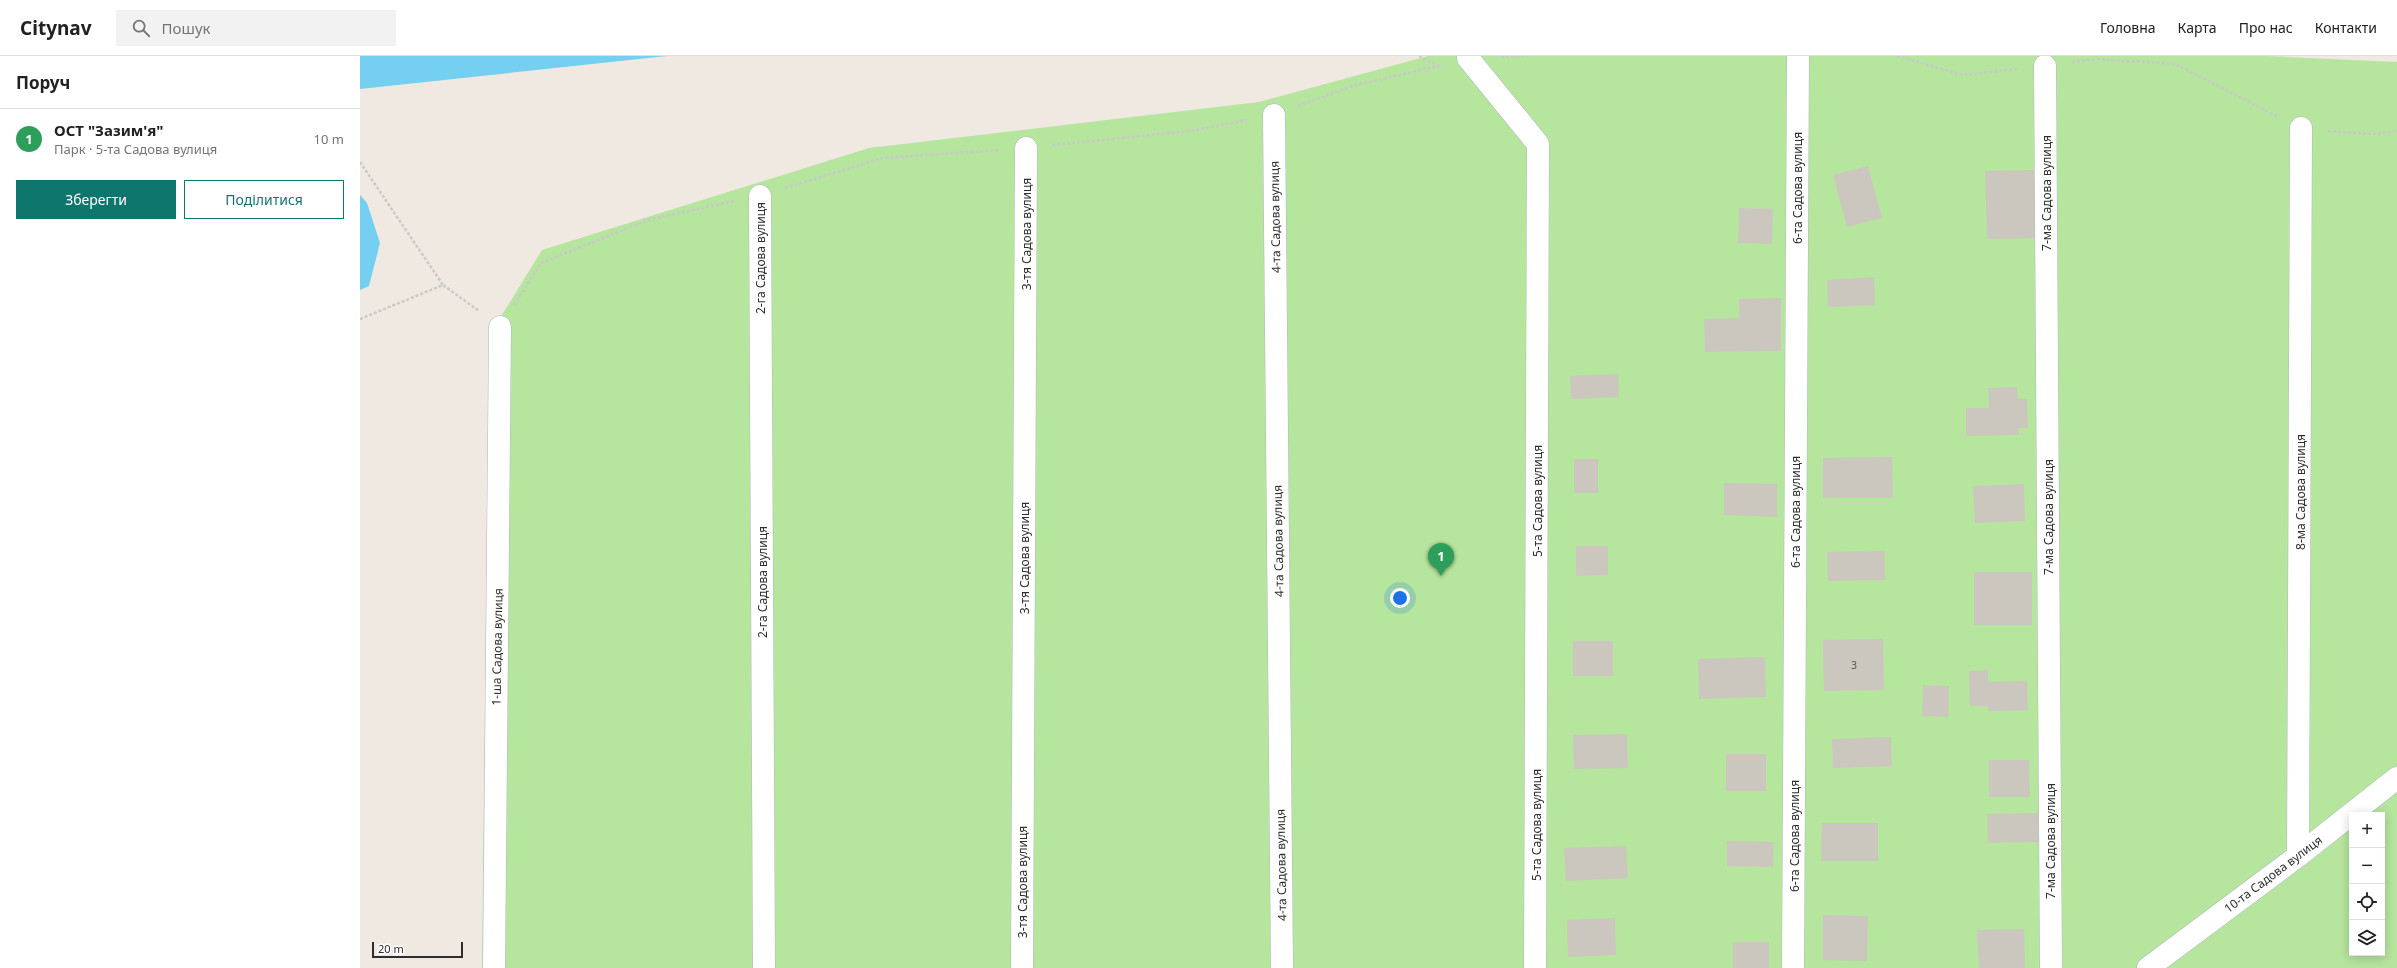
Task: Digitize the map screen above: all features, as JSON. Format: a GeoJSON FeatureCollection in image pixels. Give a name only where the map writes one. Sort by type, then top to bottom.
{"type":"FeatureCollection","features":[{"type":"Feature","properties":{"kind":"street","name":"6-та Садова вулиця"},"geometry":{"type":"LineString","coordinates":[[1793,968],[1798,56]]}},
{"type":"Feature","properties":{"kind":"street","name":"5-та Садова вулиця"},"geometry":{"type":"LineString","coordinates":[[1468,58],[1538,144],[1535,968]]}},
{"type":"Feature","properties":{"kind":"street","name":"7-ма Садова вулиця"},"geometry":{"type":"LineString","coordinates":[[2045,66],[2051,968]]}},
{"type":"Feature","properties":{"kind":"street","name":"4-та Садова вулиця"},"geometry":{"type":"LineString","coordinates":[[1274,115],[1282,968]]}},
{"type":"Feature","properties":{"kind":"street","name":"8-ма Садова вулиця"},"geometry":{"type":"LineString","coordinates":[[2298,856],[2301,128]]}},
{"type":"Feature","properties":{"kind":"street","name":"3-тя Садова вулиця"},"geometry":{"type":"LineString","coordinates":[[1022,968],[1026,148]]}},
{"type":"Feature","properties":{"kind":"street","name":"2-га Садова вулиця"},"geometry":{"type":"LineString","coordinates":[[760,196],[764,968]]}},
{"type":"Feature","properties":{"kind":"street","name":"1-ша Садова вулиця"},"geometry":{"type":"LineString","coordinates":[[494,968],[500,327]]}},
{"type":"Feature","properties":{"kind":"street","name":"10-та Садова вулиця"},"geometry":{"type":"LineString","coordinates":[[2148,968],[2298,856],[2397,778]]}},
{"type":"Feature","properties":{"kind":"path"},"geometry":{"type":"LineString","coordinates":[[1419,56],[1438,66]]}},
{"type":"Feature","properties":{"kind":"path"},"geometry":{"type":"LineString","coordinates":[[360,162],[443,285],[500,327],[541,263],[648,220],[760,196],[883,158],[1026,148],[1190,131],[1274,115],[1356,85],[1468,58],[1527,56]]}},
{"type":"Feature","properties":{"kind":"path"},"geometry":{"type":"LineString","coordinates":[[1897,56],[1963,75],[2096,59],[2175,64],[2301,128],[2373,134],[2397,131]]}},
{"type":"Feature","properties":{"kind":"path"},"geometry":{"type":"LineString","coordinates":[[360,318],[443,285]]}},
{"type":"Feature","properties":{"kind":"green space"},"geometry":{"type":"Polygon","coordinates":[[[1428,56],[2266,56],[2397,62],[2397,968],[482,968],[489,336],[542,250],[869,148],[1259,102],[1428,56]]]}},
{"type":"Feature","properties":{"kind":"water"},"geometry":{"type":"Polygon","coordinates":[[[360,56],[667,56],[360,89],[360,56]]]}},
{"type":"Feature","properties":{"kind":"water"},"geometry":{"type":"Polygon","coordinates":[[[360,195],[367,203],[380,243],[369,286],[360,290],[360,195]]]}},
{"type":"Feature","properties":{"kind":"building"},"geometry":{"type":"Polygon","coordinates":[[[1868,166],[1882,218],[1847,227],[1833,175],[1868,166]]]}},
{"type":"Feature","properties":{"kind":"building"},"geometry":{"type":"Polygon","coordinates":[[[2035,170],[2036,238],[1987,239],[1985,171],[2035,170]]]}},
{"type":"Feature","properties":{"kind":"building"},"geometry":{"type":"Polygon","coordinates":[[[1739,208],[1773,209],[1772,244],[1738,243],[1739,208]]]}},
{"type":"Feature","properties":{"kind":"building"},"geometry":{"type":"Polygon","coordinates":[[[1874,277],[1875,305],[1828,307],[1827,280],[1874,277]]]}},
{"type":"Feature","properties":{"kind":"building"},"geometry":{"type":"Polygon","coordinates":[[[1781,298],[1781,351],[1705,352],[1704,319],[1739,318],[1739,299],[1781,298]]]}},
{"type":"Feature","properties":{"kind":"building"},"geometry":{"type":"Polygon","coordinates":[[[1618,374],[1619,397],[1571,399],[1570,376],[1618,374]]]}},
{"type":"Feature","properties":{"kind":"building"},"geometry":{"type":"Polygon","coordinates":[[[2017,387],[2018,399],[2027,399],[2028,428],[2019,428],[2019,435],[1966,436],[1966,408],[1989,408],[1988,388],[2017,387]]]}},
{"type":"Feature","properties":{"kind":"building"},"geometry":{"type":"Polygon","coordinates":[[[1892,457],[1893,498],[1823,498],[1823,458],[1892,457]]]}},
{"type":"Feature","properties":{"kind":"building"},"geometry":{"type":"Polygon","coordinates":[[[1574,459],[1598,459],[1598,493],[1574,493],[1574,459]]]}},
{"type":"Feature","properties":{"kind":"building"},"geometry":{"type":"Polygon","coordinates":[[[1724,483],[1777,484],[1777,517],[1724,515],[1724,483]]]}},
{"type":"Feature","properties":{"kind":"building"},"geometry":{"type":"Polygon","coordinates":[[[2024,484],[2025,521],[1975,523],[1973,486],[2024,484]]]}},
{"type":"Feature","properties":{"kind":"building"},"geometry":{"type":"Polygon","coordinates":[[[1576,546],[1608,546],[1608,575],[1576,576],[1576,546]]]}},
{"type":"Feature","properties":{"kind":"building"},"geometry":{"type":"Polygon","coordinates":[[[1885,551],[1885,580],[1828,581],[1827,552],[1885,551]]]}},
{"type":"Feature","properties":{"kind":"building"},"geometry":{"type":"Polygon","coordinates":[[[1974,572],[2032,572],[2032,625],[1974,625],[1974,572]]]}},
{"type":"Feature","properties":{"kind":"building"},"geometry":{"type":"Polygon","coordinates":[[[1883,639],[1884,690],[1824,691],[1823,640],[1883,639]]]}},
{"type":"Feature","properties":{"kind":"building"},"geometry":{"type":"Polygon","coordinates":[[[1573,641],[1613,641],[1613,676],[1573,676],[1573,641]]]}},
{"type":"Feature","properties":{"kind":"building"},"geometry":{"type":"Polygon","coordinates":[[[1765,657],[1766,697],[1699,699],[1698,659],[1765,657]]]}},
{"type":"Feature","properties":{"kind":"building"},"geometry":{"type":"Polygon","coordinates":[[[1988,670],[1988,682],[2027,681],[2028,710],[1988,711],[1988,706],[1970,706],[1969,671],[1988,670]]]}},
{"type":"Feature","properties":{"kind":"building"},"geometry":{"type":"Polygon","coordinates":[[[1923,685],[1949,686],[1948,717],[1922,716],[1923,685]]]}},
{"type":"Feature","properties":{"kind":"building"},"geometry":{"type":"Polygon","coordinates":[[[1627,734],[1628,768],[1574,769],[1573,735],[1627,734]]]}},
{"type":"Feature","properties":{"kind":"building"},"geometry":{"type":"Polygon","coordinates":[[[1891,737],[1892,766],[1833,768],[1832,739],[1891,737]]]}},
{"type":"Feature","properties":{"kind":"building"},"geometry":{"type":"Polygon","coordinates":[[[1726,754],[1766,754],[1766,791],[1726,791],[1726,754]]]}},
{"type":"Feature","properties":{"kind":"building"},"geometry":{"type":"Polygon","coordinates":[[[1989,760],[2029,760],[2030,797],[1989,797],[1989,760]]]}},
{"type":"Feature","properties":{"kind":"building"},"geometry":{"type":"Polygon","coordinates":[[[2038,813],[2039,842],[1988,843],[1987,814],[2038,813]]]}},
{"type":"Feature","properties":{"kind":"building"},"geometry":{"type":"Polygon","coordinates":[[[1822,823],[1878,823],[1878,861],[1821,861],[1822,823]]]}},
{"type":"Feature","properties":{"kind":"building"},"geometry":{"type":"Polygon","coordinates":[[[1727,841],[1774,842],[1773,867],[1727,866],[1727,841]]]}},
{"type":"Feature","properties":{"kind":"building"},"geometry":{"type":"Polygon","coordinates":[[[1626,846],[1628,878],[1566,881],[1564,848],[1626,846]]]}},
{"type":"Feature","properties":{"kind":"building"},"geometry":{"type":"Polygon","coordinates":[[[1823,915],[1868,916],[1867,961],[1823,960],[1823,915]]]}},
{"type":"Feature","properties":{"kind":"building"},"geometry":{"type":"Polygon","coordinates":[[[1615,918],[1616,955],[1568,957],[1567,920],[1615,918]]]}},
{"type":"Feature","properties":{"kind":"building"},"geometry":{"type":"Polygon","coordinates":[[[2024,929],[2025,968],[1979,968],[1977,930],[2024,929]]]}},
{"type":"Feature","properties":{"kind":"building"},"geometry":{"type":"Polygon","coordinates":[[[1733,942],[1769,942],[1769,968],[1733,968],[1733,942]]]}},
{"type":"Feature","properties":{"kind":"place","name":"ОСТ \"Зазим'я\""},"geometry":{"type":"Point","coordinates":[1441,576]}}]}
